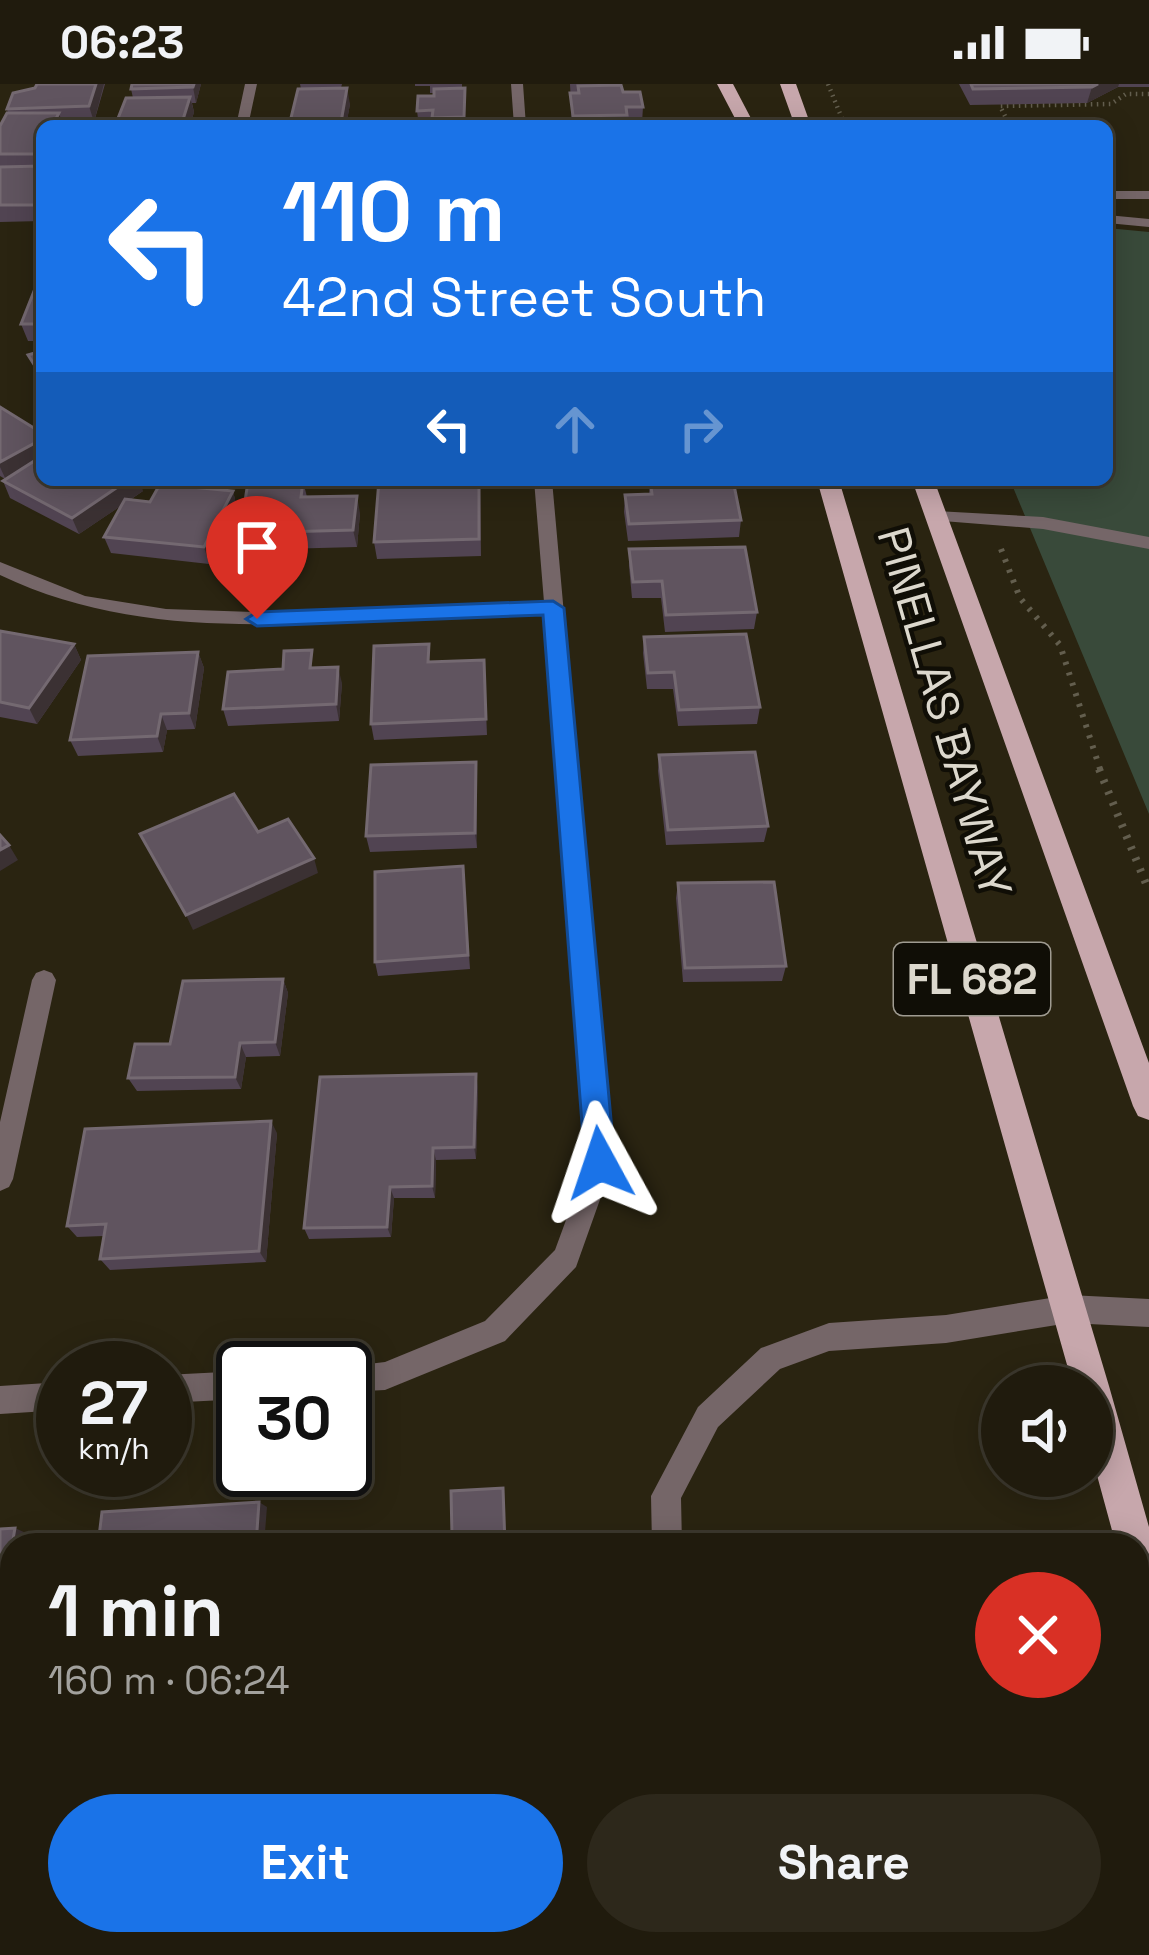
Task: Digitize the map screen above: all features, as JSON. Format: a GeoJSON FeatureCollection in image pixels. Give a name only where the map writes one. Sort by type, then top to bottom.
{"type":"FeatureCollection","features":[{"type":"Feature","properties":{"kind":"main road"},"geometry":{"type":"LineString","coordinates":[[715,84],[726,120]]}},
{"type":"Feature","properties":{"kind":"main road"},"geometry":{"type":"LineString","coordinates":[[724,84],[744,120]]}},
{"type":"Feature","properties":{"kind":"main road"},"geometry":{"type":"LineString","coordinates":[[788,84],[801,120]]}},
{"type":"Feature","properties":{"kind":"main road","name":"PINELLAS BAYWAY"},"geometry":{"type":"LineString","coordinates":[[830,486],[1084,1365]]}},
{"type":"Feature","properties":{"kind":"main road","name":"PINELLAS BAYWAY"},"geometry":{"type":"LineString","coordinates":[[925,486],[1149,1106]]}},
{"type":"Feature","properties":{"kind":"main road","name":"PINELLAS BAYWAY"},"geometry":{"type":"LineString","coordinates":[[1113,1467],[1132,1533]]}},
{"type":"Feature","properties":{"kind":"street"},"geometry":{"type":"LineString","coordinates":[[243,120],[251,84]]}},
{"type":"Feature","properties":{"kind":"street"},"geometry":{"type":"LineString","coordinates":[[517,84],[520,120]]}},
{"type":"Feature","properties":{"kind":"street"},"geometry":{"type":"LineString","coordinates":[[1113,195],[1149,196]]}},
{"type":"Feature","properties":{"kind":"street"},"geometry":{"type":"LineString","coordinates":[[1113,220],[1149,223]]}},
{"type":"Feature","properties":{"kind":"street"},"geometry":{"type":"LineString","coordinates":[[372,1377],[385,1376],[494,1331],[566,1258],[600,1163],[543,486]]}},
{"type":"Feature","properties":{"kind":"street"},"geometry":{"type":"LineString","coordinates":[[936,516],[1043,523],[1149,543]]}},
{"type":"Feature","properties":{"kind":"street"},"geometry":{"type":"LineString","coordinates":[[0,568],[77,602],[139,615],[215,621],[553,608]]}},
{"type":"Feature","properties":{"kind":"street"},"geometry":{"type":"LineString","coordinates":[[0,1179],[44,980]]}},
{"type":"Feature","properties":{"kind":"street"},"geometry":{"type":"LineString","coordinates":[[667,1533],[666,1496],[708,1417],[772,1358],[829,1337],[946,1329],[1069,1309],[1149,1313]]}},
{"type":"Feature","properties":{"kind":"street"},"geometry":{"type":"LineString","coordinates":[[0,1400],[36,1398]]}},
{"type":"Feature","properties":{"kind":"path"},"geometry":{"type":"LineString","coordinates":[[828,84],[843,120]]}},
{"type":"Feature","properties":{"kind":"path"},"geometry":{"type":"LineString","coordinates":[[1005,116],[1000,106],[1111,104],[1126,94],[1149,94]]}},
{"type":"Feature","properties":{"kind":"path"},"geometry":{"type":"LineString","coordinates":[[992,519],[1014,586],[1060,645],[1071,670],[1087,738],[1149,891]]}},
{"type":"Feature","properties":{"kind":"green space"},"geometry":{"type":"Polygon","coordinates":[[[1113,229],[1149,232],[1149,814],[1012,486],[1113,486],[1113,229]]]}},
{"type":"Feature","properties":{"kind":"building"},"geometry":{"type":"Polygon","coordinates":[[[37,84],[96,84],[89,106],[7,109],[13,93],[37,84]]]}},
{"type":"Feature","properties":{"kind":"building"},"geometry":{"type":"Polygon","coordinates":[[[132,84],[194,84],[131,89],[132,84]]]}},
{"type":"Feature","properties":{"kind":"building"},"geometry":{"type":"Polygon","coordinates":[[[971,84],[1098,84],[973,89],[971,84]]]}},
{"type":"Feature","properties":{"kind":"building"},"geometry":{"type":"Polygon","coordinates":[[[621,85],[623,92],[640,92],[643,107],[626,107],[627,115],[573,116],[570,93],[579,93],[578,86],[621,85]]]}},
{"type":"Feature","properties":{"kind":"building"},"geometry":{"type":"Polygon","coordinates":[[[347,88],[341,120],[290,120],[298,89],[347,88]]]}},
{"type":"Feature","properties":{"kind":"building"},"geometry":{"type":"Polygon","coordinates":[[[465,88],[464,117],[432,118],[433,110],[417,111],[418,96],[434,96],[434,89],[465,88]]]}},
{"type":"Feature","properties":{"kind":"building"},"geometry":{"type":"Polygon","coordinates":[[[190,97],[183,120],[117,120],[126,98],[190,97]]]}},
{"type":"Feature","properties":{"kind":"building"},"geometry":{"type":"Polygon","coordinates":[[[7,113],[59,113],[55,120],[36,120],[36,154],[0,154],[0,126],[7,113]]]}},
{"type":"Feature","properties":{"kind":"building"},"geometry":{"type":"Polygon","coordinates":[[[36,166],[36,205],[0,205],[0,167],[36,166]]]}},
{"type":"Feature","properties":{"kind":"building"},"geometry":{"type":"Polygon","coordinates":[[[36,286],[36,324],[21,324],[36,286]]]}},
{"type":"Feature","properties":{"kind":"building"},"geometry":{"type":"Polygon","coordinates":[[[0,407],[36,429],[36,442],[0,462],[0,407]]]}},
{"type":"Feature","properties":{"kind":"building"},"geometry":{"type":"Polygon","coordinates":[[[36,460],[36,486],[119,486],[72,518],[3,481],[36,460]]]}},
{"type":"Feature","properties":{"kind":"building"},"geometry":{"type":"Polygon","coordinates":[[[159,486],[233,491],[204,547],[104,537],[125,499],[150,502],[159,486]]]}},
{"type":"Feature","properties":{"kind":"building"},"geometry":{"type":"Polygon","coordinates":[[[247,486],[302,486],[301,497],[357,496],[353,530],[240,533],[247,486]]]}},
{"type":"Feature","properties":{"kind":"building"},"geometry":{"type":"Polygon","coordinates":[[[379,486],[479,486],[479,539],[374,542],[379,486]]]}},
{"type":"Feature","properties":{"kind":"building"},"geometry":{"type":"Polygon","coordinates":[[[651,486],[734,486],[741,520],[629,524],[625,495],[652,494],[651,486]]]}},
{"type":"Feature","properties":{"kind":"building"},"geometry":{"type":"Polygon","coordinates":[[[745,547],[757,612],[666,615],[662,581],[633,582],[629,549],[745,547]]]}},
{"type":"Feature","properties":{"kind":"building"},"geometry":{"type":"Polygon","coordinates":[[[0,631],[74,644],[29,708],[0,702],[0,631]]]}},
{"type":"Feature","properties":{"kind":"building"},"geometry":{"type":"Polygon","coordinates":[[[746,634],[760,707],[679,710],[674,672],[648,673],[644,637],[746,634]]]}},
{"type":"Feature","properties":{"kind":"building"},"geometry":{"type":"Polygon","coordinates":[[[429,644],[428,662],[484,660],[486,719],[371,724],[374,646],[429,644]]]}},
{"type":"Feature","properties":{"kind":"building"},"geometry":{"type":"Polygon","coordinates":[[[312,650],[310,668],[338,667],[336,704],[223,709],[228,672],[283,669],[284,651],[312,650]]]}},
{"type":"Feature","properties":{"kind":"building"},"geometry":{"type":"Polygon","coordinates":[[[198,652],[189,713],[161,714],[157,736],[70,740],[88,656],[198,652]]]}},
{"type":"Feature","properties":{"kind":"building"},"geometry":{"type":"Polygon","coordinates":[[[755,752],[768,826],[668,830],[659,755],[755,752]]]}},
{"type":"Feature","properties":{"kind":"building"},"geometry":{"type":"Polygon","coordinates":[[[476,762],[475,833],[366,836],[371,765],[476,762]]]}},
{"type":"Feature","properties":{"kind":"building"},"geometry":{"type":"Polygon","coordinates":[[[234,794],[258,832],[288,819],[314,858],[186,915],[140,834],[234,794]]]}},
{"type":"Feature","properties":{"kind":"building"},"geometry":{"type":"Polygon","coordinates":[[[463,866],[468,955],[375,962],[375,872],[463,866]]]}},
{"type":"Feature","properties":{"kind":"building"},"geometry":{"type":"Polygon","coordinates":[[[774,882],[786,966],[685,968],[678,883],[774,882]]]}},
{"type":"Feature","properties":{"kind":"building"},"geometry":{"type":"Polygon","coordinates":[[[283,979],[275,1042],[240,1043],[235,1077],[128,1078],[135,1044],[170,1044],[183,981],[283,979]]]}},
{"type":"Feature","properties":{"kind":"building"},"geometry":{"type":"Polygon","coordinates":[[[476,1074],[474,1147],[433,1148],[432,1186],[390,1187],[387,1227],[304,1228],[320,1077],[476,1074]]]}},
{"type":"Feature","properties":{"kind":"building"},"geometry":{"type":"Polygon","coordinates":[[[271,1121],[259,1251],[100,1259],[106,1224],[67,1226],[85,1129],[271,1121]]]}},
{"type":"Feature","properties":{"kind":"building"},"geometry":{"type":"Polygon","coordinates":[[[503,1488],[505,1533],[452,1533],[451,1491],[503,1488]]]}},
{"type":"Feature","properties":{"kind":"building"},"geometry":{"type":"Polygon","coordinates":[[[259,1502],[257,1533],[99,1533],[102,1512],[259,1502]]]}},
{"type":"Feature","properties":{"kind":"route"},"geometry":{"type":"LineString","coordinates":[[257,619],[553,608],[600,1163]]}}]}
